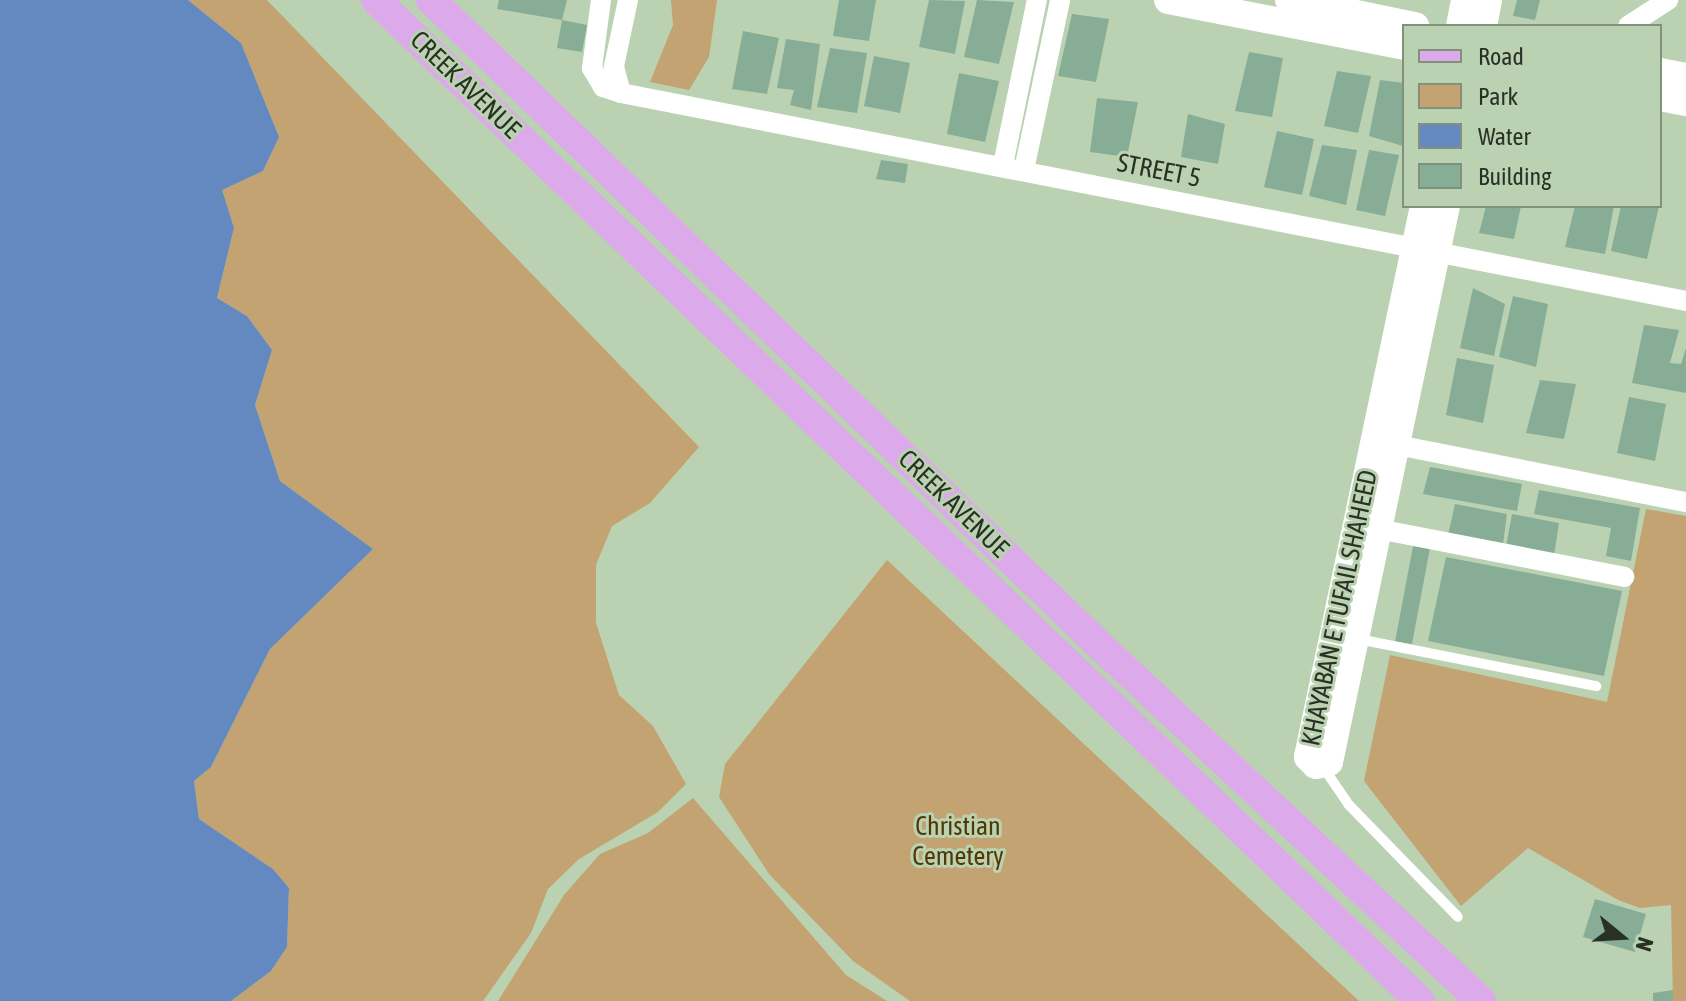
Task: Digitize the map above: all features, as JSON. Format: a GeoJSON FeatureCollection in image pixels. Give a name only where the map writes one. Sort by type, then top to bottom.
{"type":"FeatureCollection","features":[{"type":"Feature","properties":{"kind":"main road","name":"CREEK AVENUE"},"geometry":{"type":"LineString","coordinates":[[376,0],[1420,1001]]}},
{"type":"Feature","properties":{"kind":"main road","name":"CREEK AVENUE"},"geometry":{"type":"LineString","coordinates":[[431,0],[1086,632],[1481,1001]]}},
{"type":"Feature","properties":{"kind":"street"},"geometry":{"type":"LineString","coordinates":[[601,0],[592,68],[603,87],[621,93]]}},
{"type":"Feature","properties":{"kind":"street"},"geometry":{"type":"LineString","coordinates":[[621,93],[614,66],[628,0]]}},
{"type":"Feature","properties":{"kind":"street"},"geometry":{"type":"LineString","coordinates":[[1003,165],[1037,0]]}},
{"type":"Feature","properties":{"kind":"street"},"geometry":{"type":"LineString","coordinates":[[1024,170],[1060,0]]}},
{"type":"Feature","properties":{"kind":"street"},"geometry":{"type":"LineString","coordinates":[[1168,0],[1402,46]]}},
{"type":"Feature","properties":{"kind":"street"},"geometry":{"type":"LineString","coordinates":[[1289,0],[1354,7],[1409,24]]}},
{"type":"Feature","properties":{"kind":"street"},"geometry":{"type":"LineString","coordinates":[[1460,24],[1465,0]]}},
{"type":"Feature","properties":{"kind":"street"},"geometry":{"type":"LineString","coordinates":[[1483,24],[1488,0]]}},
{"type":"Feature","properties":{"kind":"street"},"geometry":{"type":"LineString","coordinates":[[1631,24],[1668,0]]}},
{"type":"Feature","properties":{"kind":"street"},"geometry":{"type":"LineString","coordinates":[[1662,72],[1686,77]]}},
{"type":"Feature","properties":{"kind":"street","name":"STREET 5"},"geometry":{"type":"LineString","coordinates":[[621,93],[1003,165],[1686,301]]}},
{"type":"Feature","properties":{"kind":"street"},"geometry":{"type":"LineString","coordinates":[[1662,97],[1686,102]]}},
{"type":"Feature","properties":{"kind":"street","name":"KHAYABAN E TUFAIL SHAHEED"},"geometry":{"type":"LineString","coordinates":[[1424,208],[1425,251],[1397,445],[1356,639],[1322,766],[1308,757],[1425,251],[1445,208]]}},
{"type":"Feature","properties":{"kind":"street"},"geometry":{"type":"LineString","coordinates":[[1397,445],[1686,502]]}},
{"type":"Feature","properties":{"kind":"street"},"geometry":{"type":"LineString","coordinates":[[1378,529],[1624,577]]}},
{"type":"Feature","properties":{"kind":"lane"},"geometry":{"type":"LineString","coordinates":[[1356,639],[1596,686]]}},
{"type":"Feature","properties":{"kind":"lane"},"geometry":{"type":"LineString","coordinates":[[1322,766],[1349,805],[1458,917]]}},
{"type":"Feature","properties":{"kind":"green space"},"geometry":{"type":"Polygon","coordinates":[[[188,0],[267,0],[699,447],[650,503],[612,526],[596,565],[596,623],[619,695],[653,726],[686,784],[658,812],[579,859],[548,889],[531,933],[483,1001],[231,1001],[271,971],[287,947],[289,888],[273,869],[199,819],[194,781],[211,767],[270,649],[373,549],[280,481],[255,405],[272,350],[247,316],[217,298],[234,228],[221,190],[263,171],[279,137],[241,43],[188,0]]]}},
{"type":"Feature","properties":{"kind":"green space"},"geometry":{"type":"Polygon","coordinates":[[[671,0],[717,0],[709,57],[689,90],[650,82],[673,25],[671,0]]]}},
{"type":"Feature","properties":{"kind":"green space"},"geometry":{"type":"Polygon","coordinates":[[[1646,509],[1686,516],[1686,1001],[1673,1001],[1671,905],[1640,908],[1618,900],[1528,848],[1461,906],[1364,781],[1390,655],[1607,702],[1646,509]]]}},
{"type":"Feature","properties":{"kind":"green space","name":"Christian Cemetery"},"geometry":{"type":"Polygon","coordinates":[[[887,560],[1359,1001],[910,1001],[853,961],[769,874],[719,797],[725,764],[887,560]]]}},
{"type":"Feature","properties":{"kind":"green space"},"geometry":{"type":"Polygon","coordinates":[[[693,798],[846,975],[887,1001],[498,1001],[564,895],[600,854],[648,833],[693,798]]]}},
{"type":"Feature","properties":{"kind":"water"},"geometry":{"type":"Polygon","coordinates":[[[0,0],[188,0],[241,43],[279,137],[263,171],[222,190],[234,228],[217,298],[247,316],[272,350],[255,405],[280,481],[373,549],[270,649],[211,767],[194,781],[199,819],[273,869],[289,888],[287,947],[271,971],[231,1001],[0,1001],[0,0]]]}},
{"type":"Feature","properties":{"kind":"building"},"geometry":{"type":"Polygon","coordinates":[[[499,0],[567,0],[562,20],[497,9],[499,0]]]}},
{"type":"Feature","properties":{"kind":"building"},"geometry":{"type":"Polygon","coordinates":[[[839,0],[876,0],[869,41],[833,36],[839,0]]]}},
{"type":"Feature","properties":{"kind":"building"},"geometry":{"type":"Polygon","coordinates":[[[929,0],[965,1],[955,54],[919,47],[929,0]]]}},
{"type":"Feature","properties":{"kind":"building"},"geometry":{"type":"Polygon","coordinates":[[[977,0],[1014,2],[999,64],[964,57],[977,0]]]}},
{"type":"Feature","properties":{"kind":"building"},"geometry":{"type":"Polygon","coordinates":[[[1517,0],[1540,0],[1535,20],[1513,16],[1517,0]]]}},
{"type":"Feature","properties":{"kind":"building"},"geometry":{"type":"Polygon","coordinates":[[[1072,14],[1109,19],[1096,82],[1058,76],[1072,14]]]}},
{"type":"Feature","properties":{"kind":"building"},"geometry":{"type":"Polygon","coordinates":[[[562,20],[587,25],[582,52],[557,48],[562,20]]]}},
{"type":"Feature","properties":{"kind":"building"},"geometry":{"type":"Polygon","coordinates":[[[743,31],[779,38],[767,94],[732,89],[743,31]]]}},
{"type":"Feature","properties":{"kind":"building"},"geometry":{"type":"Polygon","coordinates":[[[786,39],[820,44],[811,110],[790,105],[794,90],[777,88],[786,39]]]}},
{"type":"Feature","properties":{"kind":"building"},"geometry":{"type":"Polygon","coordinates":[[[830,48],[867,53],[857,113],[817,107],[830,48]]]}},
{"type":"Feature","properties":{"kind":"building"},"geometry":{"type":"Polygon","coordinates":[[[1249,52],[1283,58],[1272,117],[1235,111],[1249,52]]]}},
{"type":"Feature","properties":{"kind":"building"},"geometry":{"type":"Polygon","coordinates":[[[874,56],[910,63],[900,113],[864,106],[874,56]]]}},
{"type":"Feature","properties":{"kind":"building"},"geometry":{"type":"Polygon","coordinates":[[[1337,71],[1371,76],[1358,133],[1324,126],[1337,71]]]}},
{"type":"Feature","properties":{"kind":"building"},"geometry":{"type":"Polygon","coordinates":[[[959,73],[999,81],[985,142],[947,134],[959,73]]]}},
{"type":"Feature","properties":{"kind":"building"},"geometry":{"type":"Polygon","coordinates":[[[1380,80],[1402,83],[1402,146],[1369,136],[1380,80]]]}},
{"type":"Feature","properties":{"kind":"building"},"geometry":{"type":"Polygon","coordinates":[[[1097,98],[1138,102],[1127,157],[1090,152],[1097,98]]]}},
{"type":"Feature","properties":{"kind":"building"},"geometry":{"type":"Polygon","coordinates":[[[1188,114],[1225,124],[1218,164],[1181,157],[1188,114]]]}},
{"type":"Feature","properties":{"kind":"building"},"geometry":{"type":"Polygon","coordinates":[[[1277,131],[1314,139],[1302,195],[1264,187],[1277,131]]]}},
{"type":"Feature","properties":{"kind":"building"},"geometry":{"type":"Polygon","coordinates":[[[1322,145],[1357,150],[1346,205],[1309,196],[1322,145]]]}},
{"type":"Feature","properties":{"kind":"building"},"geometry":{"type":"Polygon","coordinates":[[[1369,150],[1399,155],[1385,216],[1356,210],[1369,150]]]}},
{"type":"Feature","properties":{"kind":"building"},"geometry":{"type":"Polygon","coordinates":[[[881,160],[908,164],[905,183],[876,179],[881,160]]]}},
{"type":"Feature","properties":{"kind":"building"},"geometry":{"type":"Polygon","coordinates":[[[1485,208],[1521,208],[1514,239],[1479,233],[1485,208]]]}},
{"type":"Feature","properties":{"kind":"building"},"geometry":{"type":"Polygon","coordinates":[[[1575,208],[1614,208],[1605,254],[1565,247],[1575,208]]]}},
{"type":"Feature","properties":{"kind":"building"},"geometry":{"type":"Polygon","coordinates":[[[1621,208],[1659,208],[1647,259],[1611,251],[1621,208]]]}},
{"type":"Feature","properties":{"kind":"building"},"geometry":{"type":"Polygon","coordinates":[[[1473,288],[1505,304],[1494,356],[1460,348],[1473,288]]]}},
{"type":"Feature","properties":{"kind":"building"},"geometry":{"type":"Polygon","coordinates":[[[1513,296],[1548,304],[1536,367],[1499,357],[1513,296]]]}},
{"type":"Feature","properties":{"kind":"building"},"geometry":{"type":"Polygon","coordinates":[[[1644,325],[1679,330],[1670,363],[1681,364],[1686,348],[1686,393],[1632,383],[1644,325]]]}},
{"type":"Feature","properties":{"kind":"building"},"geometry":{"type":"Polygon","coordinates":[[[1457,358],[1494,365],[1483,423],[1446,415],[1457,358]]]}},
{"type":"Feature","properties":{"kind":"building"},"geometry":{"type":"Polygon","coordinates":[[[1540,380],[1576,384],[1564,439],[1526,433],[1540,380]]]}},
{"type":"Feature","properties":{"kind":"building"},"geometry":{"type":"Polygon","coordinates":[[[1629,397],[1666,404],[1655,461],[1617,453],[1629,397]]]}},
{"type":"Feature","properties":{"kind":"building"},"geometry":{"type":"Polygon","coordinates":[[[1430,467],[1522,484],[1517,511],[1423,494],[1430,467]]]}},
{"type":"Feature","properties":{"kind":"building"},"geometry":{"type":"Polygon","coordinates":[[[1539,490],[1640,508],[1631,561],[1606,556],[1611,528],[1534,514],[1539,490]]]}},
{"type":"Feature","properties":{"kind":"building"},"geometry":{"type":"Polygon","coordinates":[[[1455,504],[1507,514],[1503,544],[1448,535],[1455,504]]]}},
{"type":"Feature","properties":{"kind":"building"},"geometry":{"type":"Polygon","coordinates":[[[1512,514],[1559,523],[1554,556],[1506,547],[1512,514]]]}},
{"type":"Feature","properties":{"kind":"building"},"geometry":{"type":"Polygon","coordinates":[[[1413,546],[1430,548],[1412,644],[1395,642],[1413,546]]]}},
{"type":"Feature","properties":{"kind":"building"},"geometry":{"type":"Polygon","coordinates":[[[1446,557],[1622,591],[1604,676],[1428,641],[1446,557]]]}},
{"type":"Feature","properties":{"kind":"building"},"geometry":{"type":"Polygon","coordinates":[[[1595,899],[1646,914],[1635,952],[1583,937],[1595,899]]]}},
{"type":"Feature","properties":{"kind":"building"},"geometry":{"type":"Polygon","coordinates":[[[1673,990],[1673,1001],[1653,1001],[1653,993],[1673,990]]]}}]}
